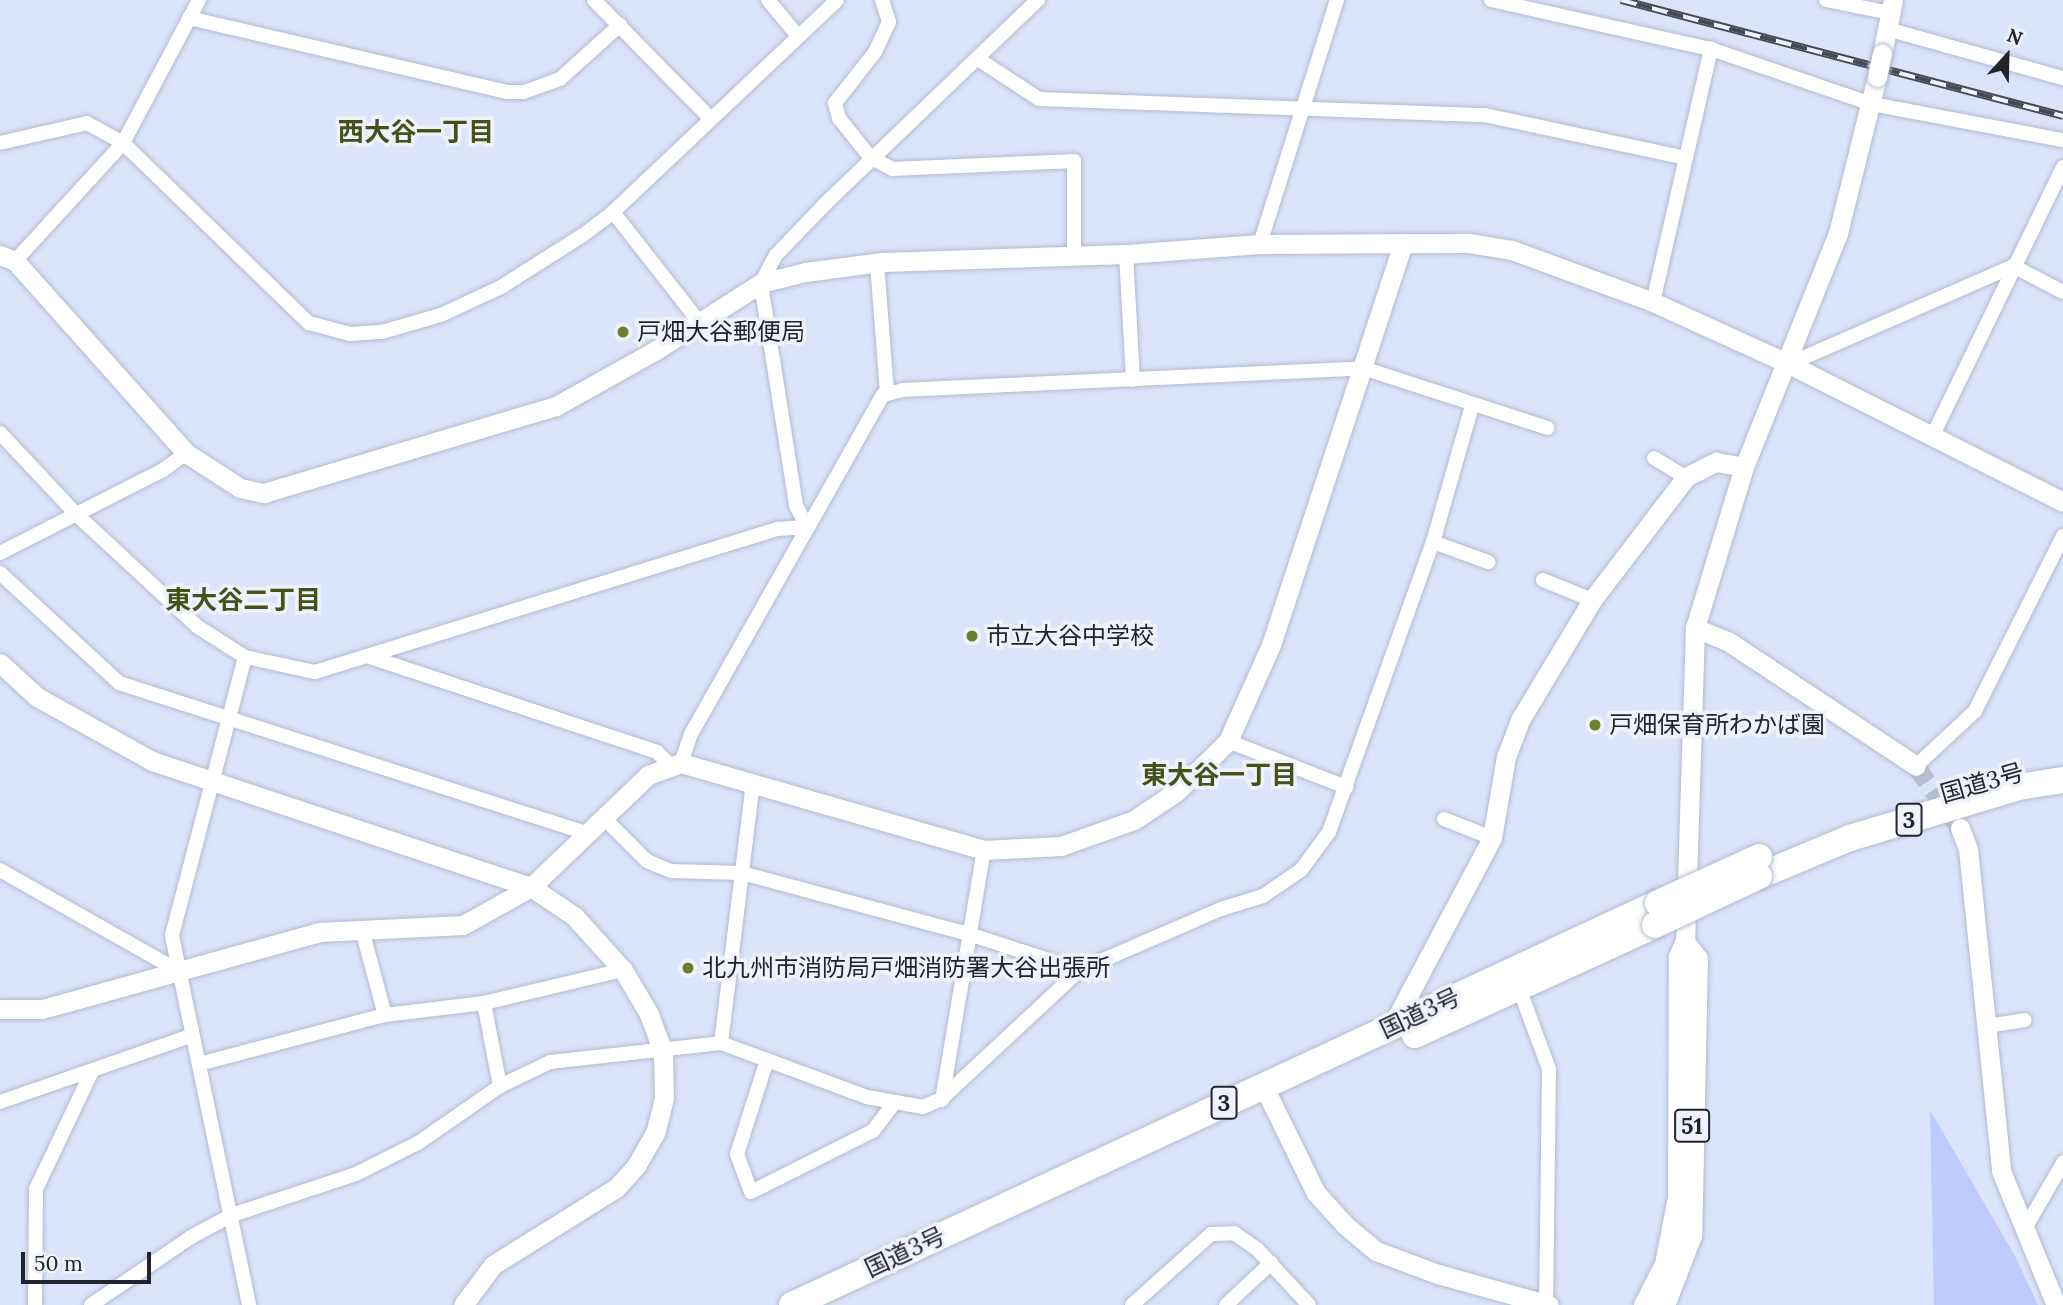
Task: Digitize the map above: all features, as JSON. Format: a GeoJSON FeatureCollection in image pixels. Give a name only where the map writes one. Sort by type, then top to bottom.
{"type":"FeatureCollection","features":[{"type":"Feature","properties":{"kind":"highway","name":"国道3号"},"geometry":{"type":"LineString","coordinates":[[830,1305],[1267,1093],[1392,1026],[1656,914],[1759,867],[2011,772],[2063,763]]}},
{"type":"Feature","properties":{"kind":"highway","name":"国道3号"},"geometry":{"type":"LineString","coordinates":[[1759,867],[2019,787],[2063,780]]}},
{"type":"Feature","properties":{"kind":"highway","name":"国道3号"},"geometry":{"type":"LineString","coordinates":[[792,1305],[1267,1093],[1519,988],[1656,914]]}},
{"type":"Feature","properties":{"kind":"main road","name":"51"},"geometry":{"type":"LineString","coordinates":[[1645,1305],[1665,1264],[1679,1197],[1679,957],[1685,945],[1696,959],[1690,1234],[1663,1305]]}},
{"type":"Feature","properties":{"kind":"street"},"geometry":{"type":"LineString","coordinates":[[199,0],[123,143],[7,258],[186,453],[240,488],[264,493],[291,487],[555,406],[700,323],[761,283],[877,263],[1126,254],[1260,244],[1469,243],[1512,250],[1653,302],[1789,364],[2063,502]]}},
{"type":"Feature","properties":{"kind":"street"},"geometry":{"type":"LineString","coordinates":[[594,0],[709,117]]}},
{"type":"Feature","properties":{"kind":"street"},"geometry":{"type":"LineString","coordinates":[[768,0],[798,36]]}},
{"type":"Feature","properties":{"kind":"street"},"geometry":{"type":"LineString","coordinates":[[0,143],[86,124],[123,143],[309,323],[330,331],[382,332],[441,315],[501,287],[613,212],[709,117],[837,0]]}},
{"type":"Feature","properties":{"kind":"street"},"geometry":{"type":"LineString","coordinates":[[882,0],[890,22],[875,52],[835,103],[839,118],[870,157],[893,169],[1074,161],[1074,256]]}},
{"type":"Feature","properties":{"kind":"street"},"geometry":{"type":"LineString","coordinates":[[807,527],[796,505],[761,283],[776,255],[870,157],[978,59],[1038,0]]}},
{"type":"Feature","properties":{"kind":"street"},"geometry":{"type":"LineString","coordinates":[[1260,244],[1337,0]]}},
{"type":"Feature","properties":{"kind":"street"},"geometry":{"type":"LineString","coordinates":[[1490,0],[1711,49],[1872,104],[2063,140]]}},
{"type":"Feature","properties":{"kind":"street"},"geometry":{"type":"LineString","coordinates":[[1826,0],[1890,14],[2063,78]]}},
{"type":"Feature","properties":{"kind":"street"},"geometry":{"type":"LineString","coordinates":[[1685,945],[1695,628],[1744,467],[1789,364],[1838,233],[1872,104],[1890,14]]}},
{"type":"Feature","properties":{"kind":"street"},"geometry":{"type":"LineString","coordinates":[[189,18],[508,92],[524,92],[561,79],[620,25]]}},
{"type":"Feature","properties":{"kind":"street"},"geometry":{"type":"LineString","coordinates":[[1653,302],[1711,49]]}},
{"type":"Feature","properties":{"kind":"street"},"geometry":{"type":"LineString","coordinates":[[978,59],[1039,99],[1304,106],[1485,115],[1685,158]]}},
{"type":"Feature","properties":{"kind":"street"},"geometry":{"type":"LineString","coordinates":[[1932,437],[2063,167]]}},
{"type":"Feature","properties":{"kind":"street"},"geometry":{"type":"LineString","coordinates":[[613,212],[700,323]]}},
{"type":"Feature","properties":{"kind":"street"},"geometry":{"type":"LineString","coordinates":[[367,656],[657,752],[675,764],[753,783],[985,850],[1061,846],[1134,820],[1176,792],[1228,741],[1271,645],[1404,243]]}},
{"type":"Feature","properties":{"kind":"street"},"geometry":{"type":"LineString","coordinates":[[1126,254],[1133,380]]}},
{"type":"Feature","properties":{"kind":"street"},"geometry":{"type":"LineString","coordinates":[[877,263],[887,394]]}},
{"type":"Feature","properties":{"kind":"street"},"geometry":{"type":"LineString","coordinates":[[1789,364],[2013,266]]}},
{"type":"Feature","properties":{"kind":"street"},"geometry":{"type":"LineString","coordinates":[[2013,266],[2063,292]]}},
{"type":"Feature","properties":{"kind":"street"},"geometry":{"type":"LineString","coordinates":[[0,1009],[42,1009],[319,932],[463,925],[531,887],[649,775],[675,764],[871,414],[887,394],[903,390],[1363,368],[1548,428]]}},
{"type":"Feature","properties":{"kind":"street"},"geometry":{"type":"LineString","coordinates":[[91,1305],[191,1237],[232,1215],[355,1174],[418,1143],[500,1086],[550,1062],[663,1052],[721,1043],[867,1097],[923,1107],[943,1102],[1080,970],[1221,909],[1263,896],[1301,870],[1329,832],[1433,542],[1472,405]]}},
{"type":"Feature","properties":{"kind":"street"},"geometry":{"type":"LineString","coordinates":[[0,433],[76,514],[198,627],[245,657],[315,672],[778,529],[807,527]]}},
{"type":"Feature","properties":{"kind":"street"},"geometry":{"type":"LineString","coordinates":[[0,553],[186,453]]}},
{"type":"Feature","properties":{"kind":"street"},"geometry":{"type":"LineString","coordinates":[[1654,458],[1686,477]]}},
{"type":"Feature","properties":{"kind":"street"},"geometry":{"type":"LineString","coordinates":[[1392,1026],[1492,838],[1506,757],[1520,720],[1592,600],[1686,477],[1716,462],[1744,467]]}},
{"type":"Feature","properties":{"kind":"street"},"geometry":{"type":"LineString","coordinates":[[1695,628],[1729,642],[1916,766],[1975,711],[2063,536]]}},
{"type":"Feature","properties":{"kind":"street"},"geometry":{"type":"LineString","coordinates":[[1433,542],[1488,562]]}},
{"type":"Feature","properties":{"kind":"street"},"geometry":{"type":"LineString","coordinates":[[0,573],[118,682],[585,833]]}},
{"type":"Feature","properties":{"kind":"street"},"geometry":{"type":"LineString","coordinates":[[1543,580],[1592,600]]}},
{"type":"Feature","properties":{"kind":"street"},"geometry":{"type":"LineString","coordinates":[[245,657],[172,936],[249,1305]]}},
{"type":"Feature","properties":{"kind":"street"},"geometry":{"type":"LineString","coordinates":[[0,663],[37,697],[97,734],[152,761],[531,887],[574,916],[623,970],[649,1014],[663,1052],[664,1098],[655,1132],[636,1166],[616,1188],[493,1265],[461,1304]]}},
{"type":"Feature","properties":{"kind":"street"},"geometry":{"type":"LineString","coordinates":[[1228,741],[1346,787]]}},
{"type":"Feature","properties":{"kind":"street"},"geometry":{"type":"LineString","coordinates":[[721,1043],[753,783]]}},
{"type":"Feature","properties":{"kind":"street"},"geometry":{"type":"LineString","coordinates":[[603,817],[647,861],[671,871],[742,873],[972,934],[1080,970]]}},
{"type":"Feature","properties":{"kind":"street"},"geometry":{"type":"LineString","coordinates":[[1444,819],[1492,838]]}},
{"type":"Feature","properties":{"kind":"street"},"geometry":{"type":"LineString","coordinates":[[1960,828],[1968,849],[2001,1171],[2056,1305]]}},
{"type":"Feature","properties":{"kind":"street"},"geometry":{"type":"LineString","coordinates":[[943,1102],[985,850]]}},
{"type":"Feature","properties":{"kind":"street"},"geometry":{"type":"LineString","coordinates":[[0,870],[177,970]]}},
{"type":"Feature","properties":{"kind":"street"},"geometry":{"type":"LineString","coordinates":[[362,930],[385,1015]]}},
{"type":"Feature","properties":{"kind":"street"},"geometry":{"type":"LineString","coordinates":[[198,1064],[385,1015],[484,1003],[623,970]]}},
{"type":"Feature","properties":{"kind":"street"},"geometry":{"type":"LineString","coordinates":[[1267,1093],[1316,1193],[1346,1226],[1376,1251],[1438,1274],[1547,1304],[1549,1069],[1519,988]]}},
{"type":"Feature","properties":{"kind":"street"},"geometry":{"type":"LineString","coordinates":[[484,1003],[500,1086]]}},
{"type":"Feature","properties":{"kind":"street"},"geometry":{"type":"LineString","coordinates":[[1987,1026],[2025,1020]]}},
{"type":"Feature","properties":{"kind":"street"},"geometry":{"type":"LineString","coordinates":[[0,1102],[191,1036]]}},
{"type":"Feature","properties":{"kind":"street"},"geometry":{"type":"LineString","coordinates":[[767,1060],[737,1154],[751,1192],[873,1132],[895,1102]]}},
{"type":"Feature","properties":{"kind":"street"},"geometry":{"type":"LineString","coordinates":[[35,1305],[36,1189],[92,1071]]}},
{"type":"Feature","properties":{"kind":"street"},"geometry":{"type":"LineString","coordinates":[[2024,1230],[2063,1163]]}},
{"type":"Feature","properties":{"kind":"street"},"geometry":{"type":"LineString","coordinates":[[1132,1305],[1211,1234],[1234,1233],[1270,1263],[1309,1305]]}},
{"type":"Feature","properties":{"kind":"street"},"geometry":{"type":"LineString","coordinates":[[1226,1305],[1270,1263]]}},
{"type":"Feature","properties":{"kind":"shaded area"},"geometry":{"type":"Polygon","coordinates":[[[1930,1110],[2015,1256],[2038,1305],[1934,1305],[1930,1110]]]}},
{"type":"Feature","properties":{"kind":"tunnel"},"geometry":{"type":"LineString","coordinates":[[1916,766],[1960,828]]}},
{"type":"Feature","properties":{"kind":"railway"},"geometry":{"type":"LineString","coordinates":[[1621,0],[2063,116]]}},
{"type":"Feature","properties":{"kind":"place","name":"戸畑大谷郵便局"},"geometry":{"type":"Point","coordinates":[623,332]}},
{"type":"Feature","properties":{"kind":"place","name":"市立大谷中学校"},"geometry":{"type":"Point","coordinates":[972,636]}},
{"type":"Feature","properties":{"kind":"place","name":"戸畑保育所わかば園"},"geometry":{"type":"Point","coordinates":[1595,725]}},
{"type":"Feature","properties":{"kind":"place","name":"北九州市消防局戸畑消防署大谷出張所"},"geometry":{"type":"Point","coordinates":[688,968]}},
{"type":"Feature","properties":{"kind":"district","name":"西大谷一丁目"},"geometry":{"type":"Point","coordinates":[416,132]}},
{"type":"Feature","properties":{"kind":"district","name":"東大谷二丁目"},"geometry":{"type":"Point","coordinates":[243,600]}},
{"type":"Feature","properties":{"kind":"district","name":"東大谷一丁目"},"geometry":{"type":"Point","coordinates":[1219,775]}}]}
